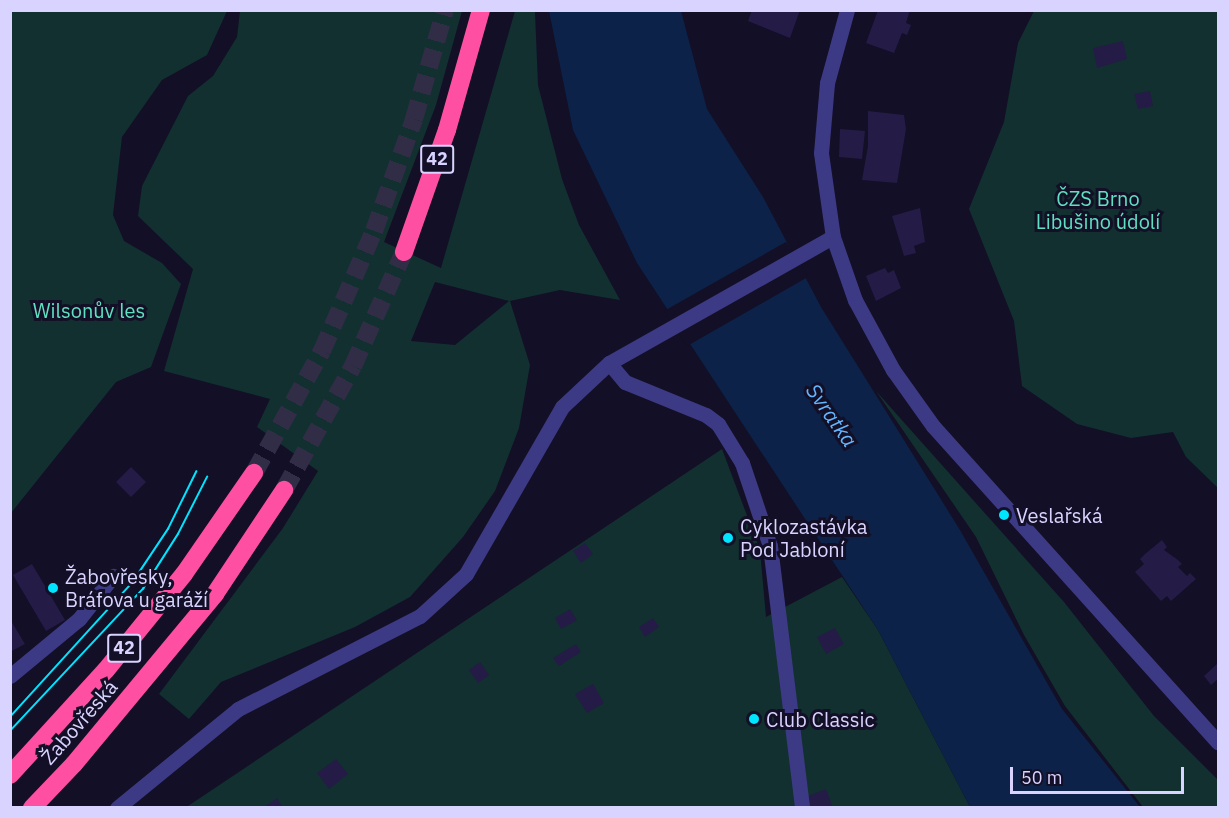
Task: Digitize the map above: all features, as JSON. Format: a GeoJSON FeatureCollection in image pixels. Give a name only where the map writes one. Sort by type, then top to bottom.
{"type":"FeatureCollection","features":[{"type":"Feature","properties":{"kind":"highway","name":"42"},"geometry":{"type":"LineString","coordinates":[[404,252],[467,64],[481,10]]}},
{"type":"Feature","properties":{"kind":"highway","name":"Žabovřeská"},"geometry":{"type":"LineString","coordinates":[[10,775],[106,670],[184,574],[254,473]]}},
{"type":"Feature","properties":{"kind":"highway","name":"Žabovřeská"},"geometry":{"type":"LineString","coordinates":[[32,807],[74,764],[215,594],[284,490]]}},
{"type":"Feature","properties":{"kind":"street"},"geometry":{"type":"LineString","coordinates":[[847,10],[834,51],[821,116],[823,175],[833,237],[855,300],[893,369],[933,426],[1218,742]]}},
{"type":"Feature","properties":{"kind":"street"},"geometry":{"type":"LineString","coordinates":[[117,807],[168,763],[238,709],[420,616],[466,574],[562,407],[609,363],[833,237]]}},
{"type":"Feature","properties":{"kind":"street"},"geometry":{"type":"LineString","coordinates":[[609,363],[625,382],[706,415],[718,424],[742,463],[770,546],[802,807]]}},
{"type":"Feature","properties":{"kind":"street"},"geometry":{"type":"LineString","coordinates":[[10,676],[79,619],[113,576]]}},
{"type":"Feature","properties":{"kind":"green space","name":"Wilsonův les"},"geometry":{"type":"Polygon","coordinates":[[[11,10],[227,11],[207,55],[162,80],[122,137],[113,215],[124,241],[162,263],[181,284],[151,367],[116,382],[11,513],[11,10]]]}},
{"type":"Feature","properties":{"kind":"green space"},"geometry":{"type":"Polygon","coordinates":[[[240,11],[462,11],[436,105],[384,242],[441,268],[515,11],[535,12],[538,85],[562,179],[579,225],[620,300],[560,290],[510,301],[530,365],[519,428],[495,491],[463,537],[410,597],[355,627],[221,682],[189,719],[159,694],[283,528],[318,471],[257,427],[270,399],[164,371],[193,269],[138,216],[142,186],[188,96],[213,76],[237,37],[240,11]],[[435,282],[411,341],[455,345],[509,301],[435,282]]]}},
{"type":"Feature","properties":{"kind":"green space","name":"ČZS Brno Libušino údolí"},"geometry":{"type":"Polygon","coordinates":[[[1034,11],[1218,11],[1218,488],[1186,457],[1173,432],[1131,438],[1077,424],[1022,386],[1014,321],[969,209],[1004,122],[1018,43],[1034,11]]]}},
{"type":"Feature","properties":{"kind":"green space"},"geometry":{"type":"Polygon","coordinates":[[[876,391],[1064,602],[1154,716],[1218,780],[1218,807],[1143,807],[1065,706],[1024,635],[976,537],[876,391]]]}},
{"type":"Feature","properties":{"kind":"green space"},"geometry":{"type":"Polygon","coordinates":[[[722,449],[760,550],[766,617],[842,577],[878,630],[970,807],[185,808],[722,449]]]}},
{"type":"Feature","properties":{"kind":"water","name":"Svratka"},"geometry":{"type":"Polygon","coordinates":[[[549,11],[681,11],[707,109],[763,197],[821,307],[960,530],[1062,709],[1140,807],[970,807],[878,630],[637,263],[573,130],[549,11]]]}},
{"type":"Feature","properties":{"kind":"pier"},"geometry":{"type":"Polygon","coordinates":[[[786,242],[807,273],[806,278],[687,346],[664,311],[786,242]]]}},
{"type":"Feature","properties":{"kind":"building"},"geometry":{"type":"Polygon","coordinates":[[[752,10],[800,10],[790,38],[748,21],[752,10]]]}},
{"type":"Feature","properties":{"kind":"building"},"geometry":{"type":"Polygon","coordinates":[[[878,10],[910,10],[906,23],[911,25],[907,35],[902,33],[894,53],[866,43],[878,10]]]}},
{"type":"Feature","properties":{"kind":"building"},"geometry":{"type":"Polygon","coordinates":[[[1123,41],[1127,59],[1097,68],[1093,48],[1123,41]]]}},
{"type":"Feature","properties":{"kind":"building"},"geometry":{"type":"Polygon","coordinates":[[[1150,91],[1153,106],[1138,109],[1134,94],[1150,91]]]}},
{"type":"Feature","properties":{"kind":"building"},"geometry":{"type":"Polygon","coordinates":[[[868,111],[904,115],[906,129],[897,183],[862,180],[868,146],[868,111]]]}},
{"type":"Feature","properties":{"kind":"building"},"geometry":{"type":"Polygon","coordinates":[[[840,129],[865,131],[862,159],[839,157],[840,129]]]}},
{"type":"Feature","properties":{"kind":"building"},"geometry":{"type":"Polygon","coordinates":[[[920,208],[925,242],[914,246],[916,253],[904,256],[892,216],[920,208]]]}},
{"type":"Feature","properties":{"kind":"building"},"geometry":{"type":"Polygon","coordinates":[[[885,268],[888,273],[894,270],[901,288],[876,301],[866,276],[885,268]]]}},
{"type":"Feature","properties":{"kind":"building"},"geometry":{"type":"Polygon","coordinates":[[[131,467],[146,482],[131,497],[116,482],[131,467]]]}},
{"type":"Feature","properties":{"kind":"building"},"geometry":{"type":"Polygon","coordinates":[[[1162,540],[1167,547],[1164,550],[1182,564],[1178,567],[1187,576],[1190,573],[1196,579],[1171,601],[1167,596],[1161,601],[1135,572],[1144,564],[1140,559],[1162,540]]]}},
{"type":"Feature","properties":{"kind":"building"},"geometry":{"type":"Polygon","coordinates":[[[585,543],[593,554],[581,563],[573,551],[585,543]]]}},
{"type":"Feature","properties":{"kind":"building"},"geometry":{"type":"Polygon","coordinates":[[[32,564],[65,620],[46,631],[13,575],[32,564]]]}},
{"type":"Feature","properties":{"kind":"building"},"geometry":{"type":"Polygon","coordinates":[[[570,609],[577,620],[561,629],[555,618],[570,609]]]}},
{"type":"Feature","properties":{"kind":"building"},"geometry":{"type":"Polygon","coordinates":[[[653,618],[659,627],[645,637],[639,627],[653,618]]]}},
{"type":"Feature","properties":{"kind":"building"},"geometry":{"type":"Polygon","coordinates":[[[10,619],[25,644],[10,652],[10,619]]]}},
{"type":"Feature","properties":{"kind":"building"},"geometry":{"type":"Polygon","coordinates":[[[835,628],[844,644],[826,654],[817,637],[835,628]]]}},
{"type":"Feature","properties":{"kind":"building"},"geometry":{"type":"Polygon","coordinates":[[[576,644],[581,652],[559,666],[553,658],[576,644]]]}},
{"type":"Feature","properties":{"kind":"building"},"geometry":{"type":"Polygon","coordinates":[[[480,662],[489,675],[478,683],[469,670],[480,662]]]}},
{"type":"Feature","properties":{"kind":"building"},"geometry":{"type":"Polygon","coordinates":[[[1218,663],[1218,679],[1211,685],[1204,676],[1218,663]]]}},
{"type":"Feature","properties":{"kind":"building"},"geometry":{"type":"Polygon","coordinates":[[[593,684],[604,703],[587,713],[575,694],[593,684]]]}},
{"type":"Feature","properties":{"kind":"building"},"geometry":{"type":"Polygon","coordinates":[[[336,759],[348,774],[329,789],[317,773],[336,759]]]}},
{"type":"Feature","properties":{"kind":"building"},"geometry":{"type":"Polygon","coordinates":[[[826,789],[833,808],[811,808],[808,796],[826,789]]]}},
{"type":"Feature","properties":{"kind":"building"},"geometry":{"type":"Polygon","coordinates":[[[277,798],[283,808],[263,808],[277,798]]]}},
{"type":"Feature","properties":{"kind":"tunnel"},"geometry":{"type":"LineString","coordinates":[[254,473],[322,351],[374,231],[414,119],[445,10]]}},
{"type":"Feature","properties":{"kind":"tunnel"},"geometry":{"type":"LineString","coordinates":[[284,490],[353,366],[404,252]]}},
{"type":"Feature","properties":{"kind":"tram line"},"geometry":{"type":"LineString","coordinates":[[10,717],[132,583],[168,529],[196,472]]}},
{"type":"Feature","properties":{"kind":"tram line"},"geometry":{"type":"LineString","coordinates":[[10,731],[143,589],[178,534],[207,477]]}},
{"type":"Feature","properties":{"kind":"place","name":"Veslařská"},"geometry":{"type":"Point","coordinates":[1004,515]}},
{"type":"Feature","properties":{"kind":"place","name":"Cyklozastávka Pod Jabloní"},"geometry":{"type":"Point","coordinates":[728,538]}},
{"type":"Feature","properties":{"kind":"place","name":"Žabovřesky, Bráfova u garáží"},"geometry":{"type":"Point","coordinates":[53,588]}},
{"type":"Feature","properties":{"kind":"place","name":"Club Classic"},"geometry":{"type":"Point","coordinates":[754,719]}}]}
